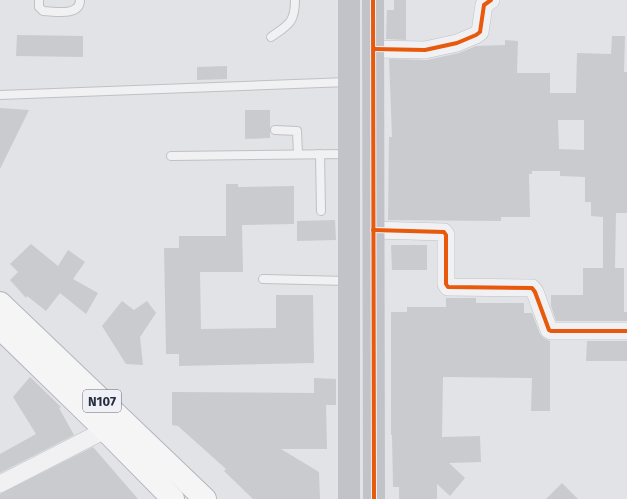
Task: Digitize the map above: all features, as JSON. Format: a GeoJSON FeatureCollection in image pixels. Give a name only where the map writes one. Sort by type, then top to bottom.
{"type":"FeatureCollection","features":[{"type":"Feature","properties":{"kind":"highway","name":"N107"},"geometry":{"type":"LineString","coordinates":[[0,303],[205,499]]}},
{"type":"Feature","properties":{"kind":"highway","name":"N107"},"geometry":{"type":"LineString","coordinates":[[0,328],[106,430],[173,499]]}},
{"type":"Feature","properties":{"kind":"street"},"geometry":{"type":"LineString","coordinates":[[349,0],[349,499]]}},
{"type":"Feature","properties":{"kind":"street"},"geometry":{"type":"LineString","coordinates":[[373,0],[374,499]]}},
{"type":"Feature","properties":{"kind":"street"},"geometry":{"type":"LineString","coordinates":[[374,49],[425,50],[464,41],[480,32],[484,5],[491,0]]}},
{"type":"Feature","properties":{"kind":"street"},"geometry":{"type":"LineString","coordinates":[[373,230],[444,232],[446,235],[446,284],[448,287],[532,288],[535,292],[549,330],[551,331],[627,331]]}},
{"type":"Feature","properties":{"kind":"street"},"geometry":{"type":"LineString","coordinates":[[0,484],[106,430]]}},
{"type":"Feature","properties":{"kind":"lane"},"geometry":{"type":"LineString","coordinates":[[39,0],[39,7],[42,11],[71,11],[78,7],[80,0]]}},
{"type":"Feature","properties":{"kind":"lane"},"geometry":{"type":"LineString","coordinates":[[271,37],[289,24],[294,14],[295,0]]}},
{"type":"Feature","properties":{"kind":"lane"},"geometry":{"type":"LineString","coordinates":[[0,95],[349,82]]}},
{"type":"Feature","properties":{"kind":"lane"},"geometry":{"type":"LineString","coordinates":[[275,130],[297,131],[298,154]]}},
{"type":"Feature","properties":{"kind":"lane"},"geometry":{"type":"LineString","coordinates":[[320,154],[321,211]]}},
{"type":"Feature","properties":{"kind":"lane"},"geometry":{"type":"LineString","coordinates":[[171,156],[349,154]]}},
{"type":"Feature","properties":{"kind":"lane"},"geometry":{"type":"LineString","coordinates":[[263,279],[349,281]]}},
{"type":"Feature","properties":{"kind":"building"},"geometry":{"type":"Polygon","coordinates":[[[394,0],[406,0],[406,40],[386,39],[387,10],[394,10],[394,0]]]}},
{"type":"Feature","properties":{"kind":"building"},"geometry":{"type":"Polygon","coordinates":[[[17,35],[83,36],[83,57],[16,56],[17,35]]]}},
{"type":"Feature","properties":{"kind":"building"},"geometry":{"type":"Polygon","coordinates":[[[612,36],[625,36],[624,72],[627,72],[627,213],[616,213],[615,268],[624,268],[624,312],[627,312],[627,321],[556,321],[551,306],[551,295],[583,295],[583,268],[603,268],[603,217],[591,216],[591,202],[585,202],[585,177],[560,176],[560,171],[532,171],[532,174],[529,174],[530,217],[501,217],[501,221],[388,220],[389,137],[392,137],[389,59],[427,60],[459,53],[476,46],[505,45],[505,40],[518,41],[517,73],[550,73],[550,93],[576,93],[577,53],[611,54],[612,36]],[[558,120],[559,149],[584,150],[584,120],[558,120]]]}},
{"type":"Feature","properties":{"kind":"building"},"geometry":{"type":"Polygon","coordinates":[[[227,66],[227,79],[197,80],[197,67],[227,66]]]}},
{"type":"Feature","properties":{"kind":"building"},"geometry":{"type":"Polygon","coordinates":[[[0,108],[29,110],[0,169],[0,108]]]}},
{"type":"Feature","properties":{"kind":"building"},"geometry":{"type":"Polygon","coordinates":[[[245,110],[270,110],[270,138],[245,139],[245,110]]]}},
{"type":"Feature","properties":{"kind":"building"},"geometry":{"type":"Polygon","coordinates":[[[226,184],[238,184],[238,187],[294,186],[294,224],[242,225],[243,272],[200,272],[201,329],[276,328],[276,295],[313,295],[314,363],[179,366],[179,354],[166,354],[164,248],[179,248],[179,236],[226,236],[226,184]]]}},
{"type":"Feature","properties":{"kind":"building"},"geometry":{"type":"Polygon","coordinates":[[[335,220],[336,240],[297,241],[297,221],[335,220]]]}},
{"type":"Feature","properties":{"kind":"building"},"geometry":{"type":"Polygon","coordinates":[[[31,244],[58,266],[68,250],[85,262],[73,279],[98,293],[86,314],[60,293],[46,311],[27,296],[26,298],[10,280],[18,272],[10,264],[31,244]]]}},
{"type":"Feature","properties":{"kind":"building"},"geometry":{"type":"Polygon","coordinates":[[[391,245],[427,245],[427,270],[392,270],[391,245]]]}},
{"type":"Feature","properties":{"kind":"building"},"geometry":{"type":"Polygon","coordinates":[[[446,298],[476,298],[476,303],[524,303],[524,313],[532,313],[540,334],[545,339],[550,341],[550,411],[531,411],[532,378],[443,377],[442,437],[480,436],[481,462],[449,463],[465,478],[450,496],[437,484],[437,499],[399,499],[399,487],[393,487],[391,435],[391,312],[407,312],[407,307],[446,307],[446,298]]]}},
{"type":"Feature","properties":{"kind":"building"},"geometry":{"type":"Polygon","coordinates":[[[122,301],[134,310],[147,301],[156,313],[140,337],[143,365],[126,364],[102,326],[122,301]]]}},
{"type":"Feature","properties":{"kind":"building"},"geometry":{"type":"Polygon","coordinates":[[[587,341],[627,341],[627,361],[586,361],[587,341]]]}},
{"type":"Feature","properties":{"kind":"building"},"geometry":{"type":"Polygon","coordinates":[[[30,377],[61,407],[59,408],[74,435],[0,473],[0,454],[36,434],[13,397],[30,377]]]}},
{"type":"Feature","properties":{"kind":"building"},"geometry":{"type":"Polygon","coordinates":[[[314,378],[336,379],[336,405],[326,405],[327,449],[281,449],[319,472],[320,499],[253,499],[224,471],[226,469],[178,426],[172,425],[172,392],[314,393],[314,378]]]}},
{"type":"Feature","properties":{"kind":"building"},"geometry":{"type":"Polygon","coordinates":[[[93,447],[138,499],[0,499],[0,494],[93,447]]]}},
{"type":"Feature","properties":{"kind":"building"},"geometry":{"type":"Polygon","coordinates":[[[562,483],[578,499],[546,499],[562,483]]]}},
{"type":"Feature","properties":{"kind":"cycle path"},"geometry":{"type":"LineString","coordinates":[[373,0],[374,499]]}},
{"type":"Feature","properties":{"kind":"cycle path"},"geometry":{"type":"LineString","coordinates":[[374,49],[425,50],[457,43],[480,32],[484,5],[491,0]]}},
{"type":"Feature","properties":{"kind":"cycle path"},"geometry":{"type":"LineString","coordinates":[[373,230],[444,232],[446,235],[446,284],[448,287],[532,288],[535,292],[549,330],[551,331],[627,331]]}}]}
